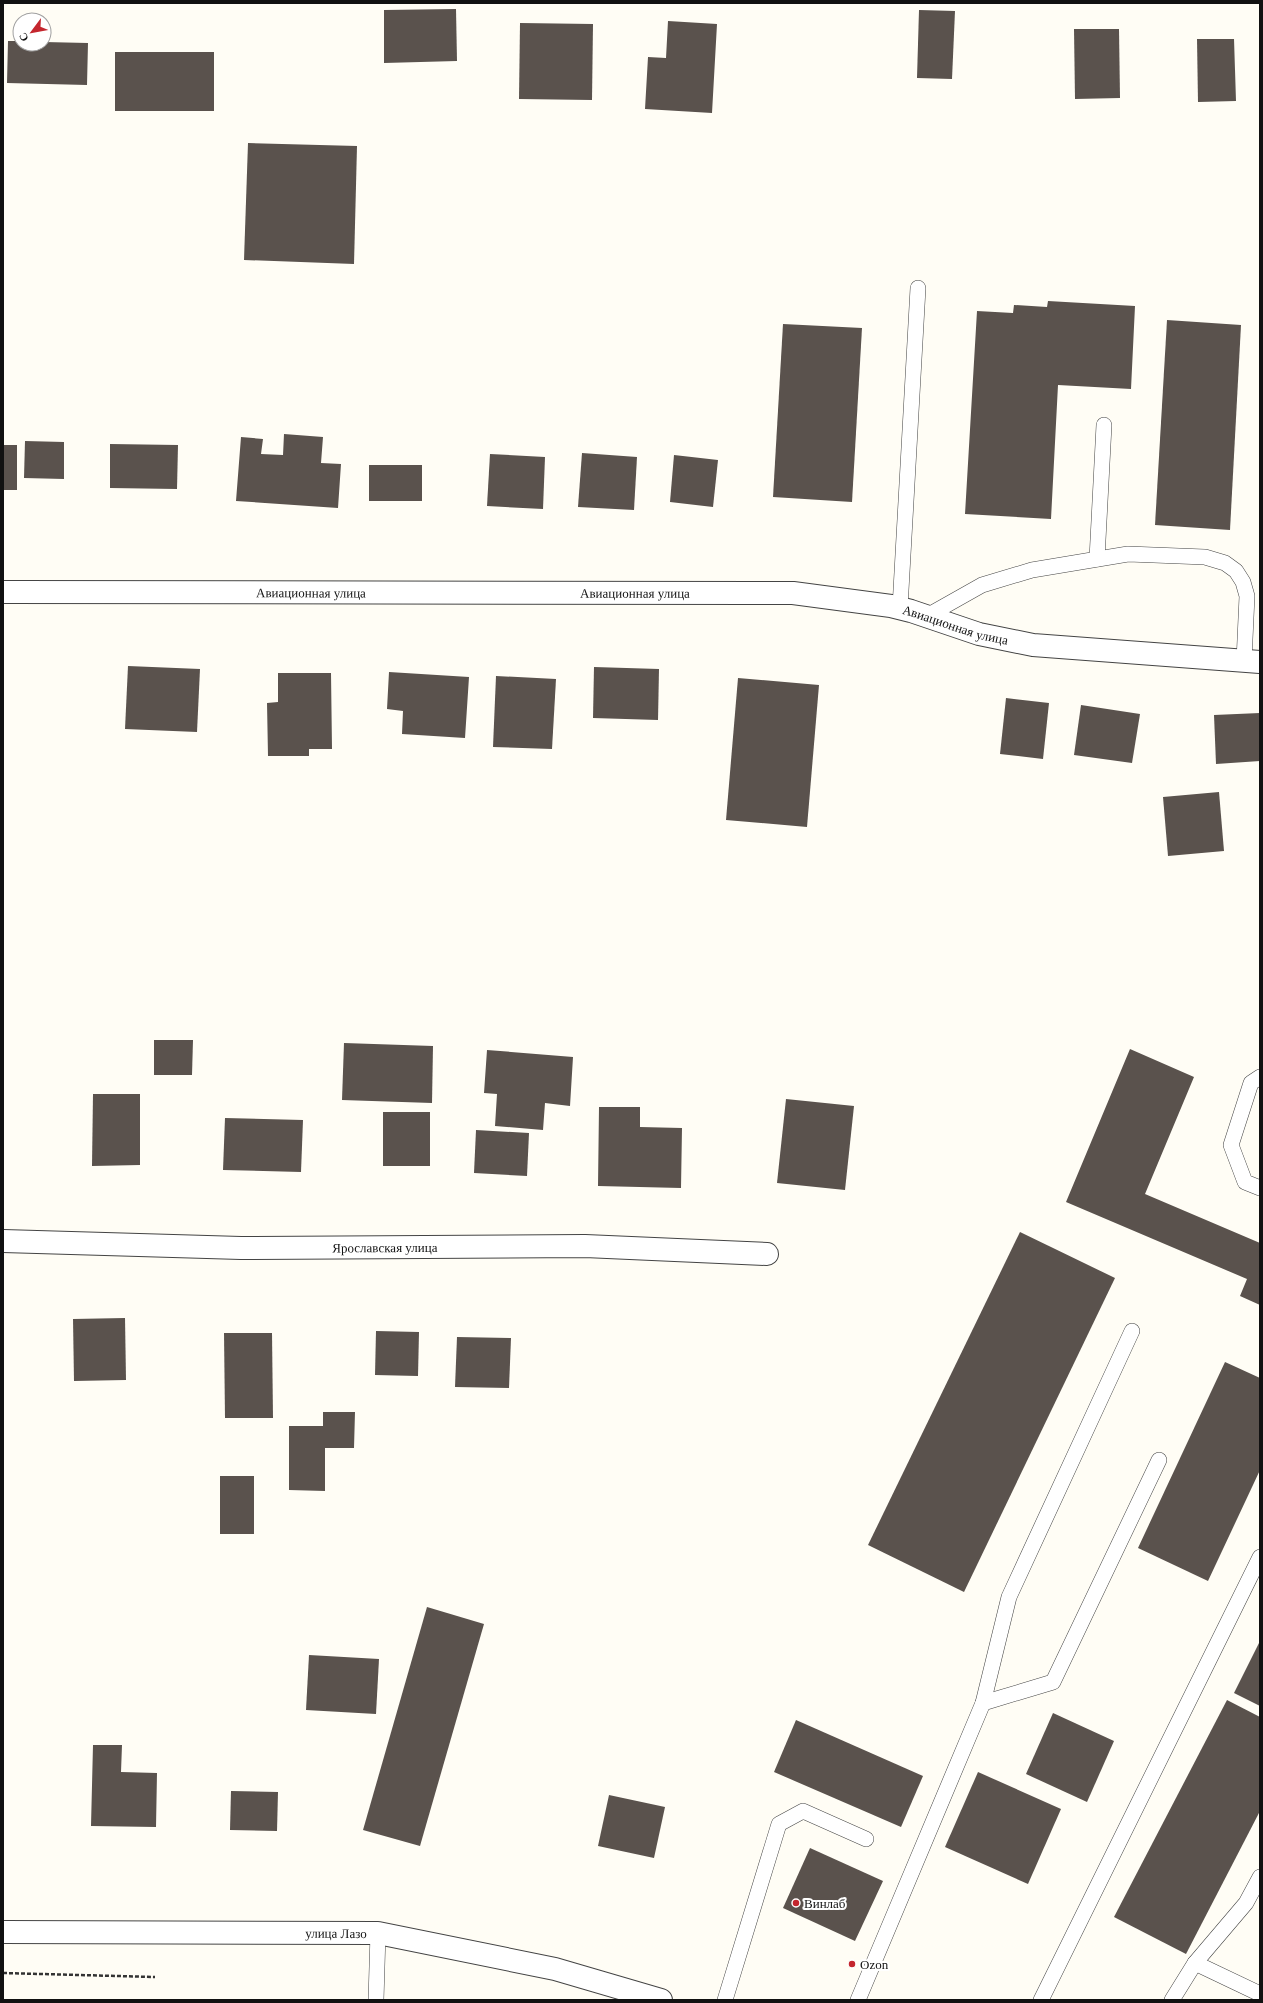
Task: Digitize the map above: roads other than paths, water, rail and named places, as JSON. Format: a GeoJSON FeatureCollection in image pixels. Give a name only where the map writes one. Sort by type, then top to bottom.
{"type":"FeatureCollection","features":[{"type":"Feature","properties":{"kind":"street","name":"Авиационная улица"},"geometry":{"type":"LineString","coordinates":[[3,592],[793,593],[900,608],[979,634],[1032,645],[1252,661]]}},
{"type":"Feature","properties":{"kind":"street","name":"Ярославская улица"},"geometry":{"type":"LineString","coordinates":[[3,1241],[241,1248],[584,1246],[767,1254]]}},
{"type":"Feature","properties":{"kind":"street","name":"улица Лазо"},"geometry":{"type":"LineString","coordinates":[[3,1932],[378,1933],[556,1969],[661,2000]]}},
{"type":"Feature","properties":{"kind":"lane"},"geometry":{"type":"LineString","coordinates":[[900,608],[918,288]]}},
{"type":"Feature","properties":{"kind":"lane"},"geometry":{"type":"LineString","coordinates":[[1097,559],[1104,425]]}},
{"type":"Feature","properties":{"kind":"lane"},"geometry":{"type":"LineString","coordinates":[[927,616],[982,585],[1005,577],[1128,554],[1205,557],[1225,563],[1236,571],[1243,582],[1247,596],[1252,661]]}},
{"type":"Feature","properties":{"kind":"lane"},"geometry":{"type":"LineString","coordinates":[[1260,1077],[1252,1083],[1231,1145],[1245,1182],[1260,1188]]}},
{"type":"Feature","properties":{"kind":"lane"},"geometry":{"type":"LineString","coordinates":[[858,2000],[983,1703],[1009,1597],[1132,1331]]}},
{"type":"Feature","properties":{"kind":"lane"},"geometry":{"type":"LineString","coordinates":[[983,1703],[1054,1682],[1159,1460]]}},
{"type":"Feature","properties":{"kind":"lane"},"geometry":{"type":"LineString","coordinates":[[1041,2000],[1260,1557]]}},
{"type":"Feature","properties":{"kind":"lane"},"geometry":{"type":"LineString","coordinates":[[725,2000],[779,1824],[803,1811],[866,1839]]}},
{"type":"Feature","properties":{"kind":"lane"},"geometry":{"type":"LineString","coordinates":[[1172,2000],[1195,1962],[1246,1903],[1260,1877]]}},
{"type":"Feature","properties":{"kind":"lane"},"geometry":{"type":"LineString","coordinates":[[376,2000],[378,1933]]}},
{"type":"Feature","properties":{"kind":"lane"},"geometry":{"type":"LineString","coordinates":[[1195,1962],[1260,1994]]}},
{"type":"Feature","properties":{"kind":"place","name":"Винлаб"},"geometry":{"type":"Point","coordinates":[796,1903]}},
{"type":"Feature","properties":{"kind":"place","name":"Ozon"},"geometry":{"type":"Point","coordinates":[852,1964]}}]}
